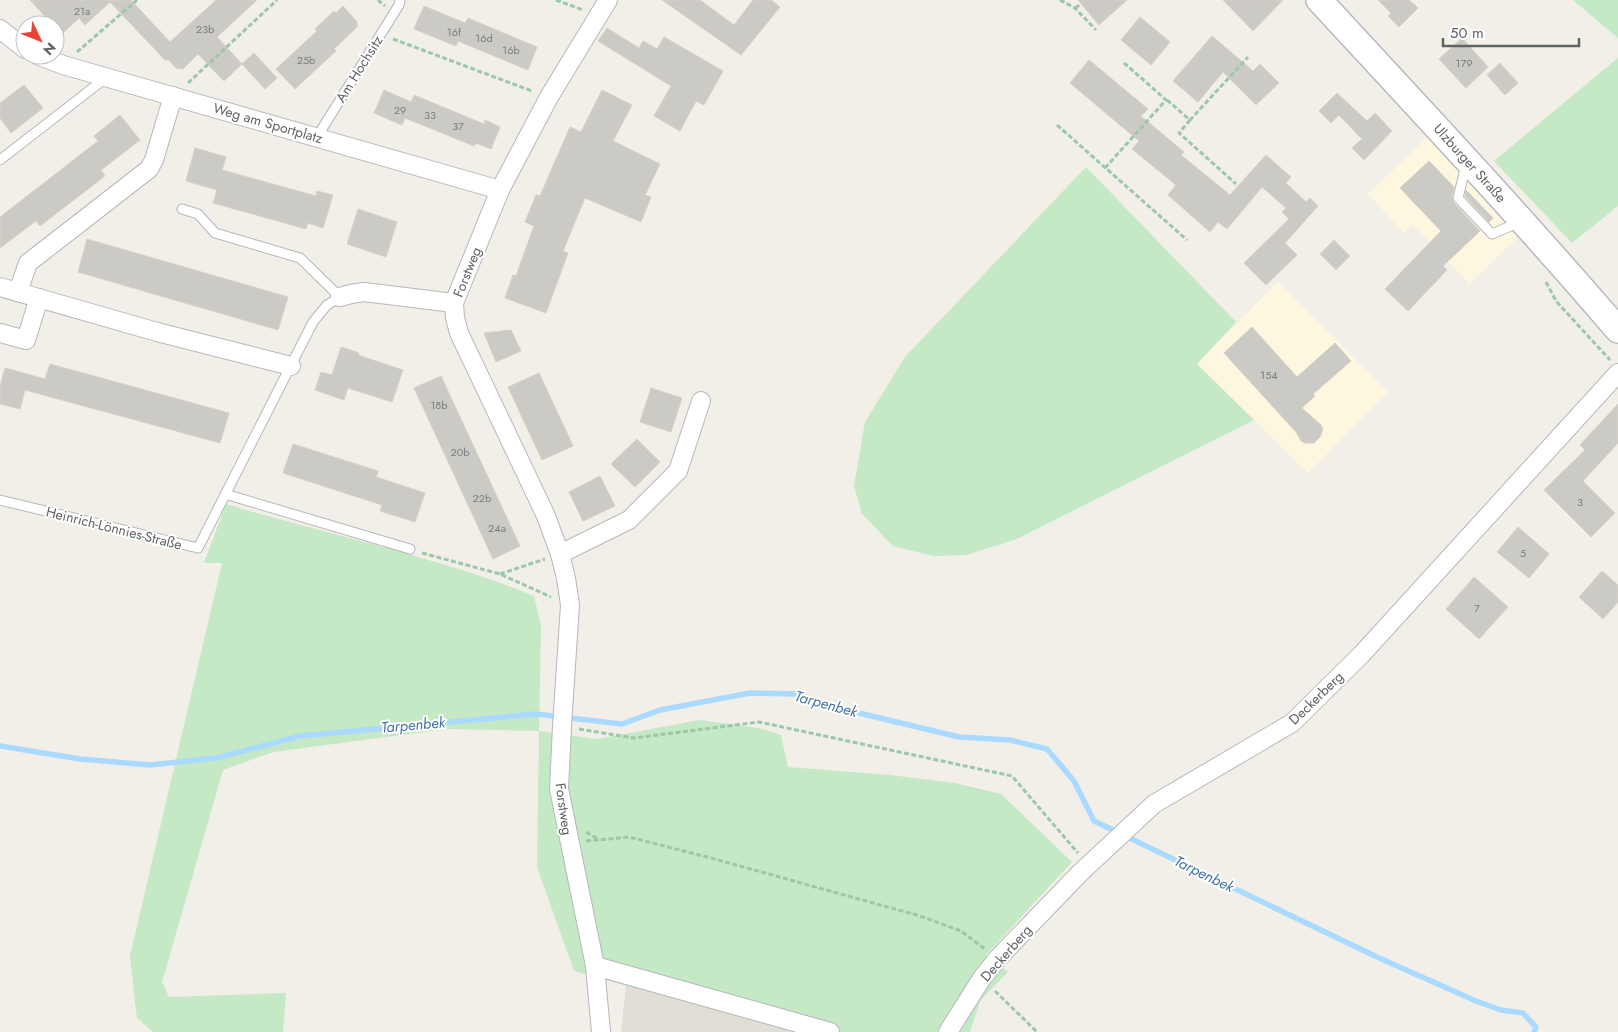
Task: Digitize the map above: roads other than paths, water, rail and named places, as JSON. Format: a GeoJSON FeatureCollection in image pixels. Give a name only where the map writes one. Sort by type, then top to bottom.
{"type":"FeatureCollection","features":[{"type":"Feature","properties":{"kind":"main road","name":"Ulzburger Straße"},"geometry":{"type":"LineString","coordinates":[[1319,0],[1468,160],[1618,330]]}},
{"type":"Feature","properties":{"kind":"street","name":"Forstweg"},"geometry":{"type":"LineString","coordinates":[[602,1032],[595,966],[559,789],[570,605],[566,578],[560,554],[546,516],[459,333],[454,303],[500,190],[549,97],[608,0]]}},
{"type":"Feature","properties":{"kind":"street"},"geometry":{"type":"LineString","coordinates":[[0,29],[15,41]]}},
{"type":"Feature","properties":{"kind":"street","name":"Weg am Sportplatz"},"geometry":{"type":"LineString","coordinates":[[65,65],[500,190]]}},
{"type":"Feature","properties":{"kind":"street"},"geometry":{"type":"LineString","coordinates":[[18,292],[28,264],[151,166],[173,96]]}},
{"type":"Feature","properties":{"kind":"street"},"geometry":{"type":"LineString","coordinates":[[0,287],[157,332],[291,366]]}},
{"type":"Feature","properties":{"kind":"street","name":"Heinrich-Lönnies-Straße"},"geometry":{"type":"LineString","coordinates":[[340,297],[364,292],[454,303]]}},
{"type":"Feature","properties":{"kind":"street"},"geometry":{"type":"LineString","coordinates":[[0,333],[26,340],[39,298]]}},
{"type":"Feature","properties":{"kind":"street","name":"Deckerberg"},"geometry":{"type":"LineString","coordinates":[[948,1032],[982,978],[998,957],[1089,864],[1154,804],[1292,723],[1361,655],[1618,373]]}},
{"type":"Feature","properties":{"kind":"street"},"geometry":{"type":"LineString","coordinates":[[560,554],[629,520],[678,471],[701,401]]}},
{"type":"Feature","properties":{"kind":"street"},"geometry":{"type":"LineString","coordinates":[[595,966],[830,1032]]}},
{"type":"Feature","properties":{"kind":"lane","name":"Am Hochsitz"},"geometry":{"type":"LineString","coordinates":[[317,137],[399,5],[400,0]]}},
{"type":"Feature","properties":{"kind":"lane"},"geometry":{"type":"LineString","coordinates":[[0,160],[107,77]]}},
{"type":"Feature","properties":{"kind":"lane"},"geometry":{"type":"LineString","coordinates":[[1468,160],[1463,172],[1458,198],[1492,234],[1523,221]]}},
{"type":"Feature","properties":{"kind":"lane"},"geometry":{"type":"LineString","coordinates":[[182,209],[198,214],[215,233],[300,258],[340,297]]}},
{"type":"Feature","properties":{"kind":"lane","name":"Heinrich-Lönnies-Straße"},"geometry":{"type":"LineString","coordinates":[[0,500],[198,548],[315,318],[327,305],[340,297]]}},
{"type":"Feature","properties":{"kind":"lane"},"geometry":{"type":"LineString","coordinates":[[225,494],[410,549]]}},
{"type":"Feature","properties":{"kind":"waterway","name":"Tarpenbek"},"geometry":{"type":"LineString","coordinates":[[0,746],[80,759],[150,765],[216,758],[300,736],[536,714],[622,724],[660,710],[750,693],[797,694],[834,707],[959,737],[1010,740],[1047,749],[1074,781],[1094,821],[1377,957],[1476,1001],[1501,1010],[1523,1013],[1536,1027],[1534,1032]]}}]}
